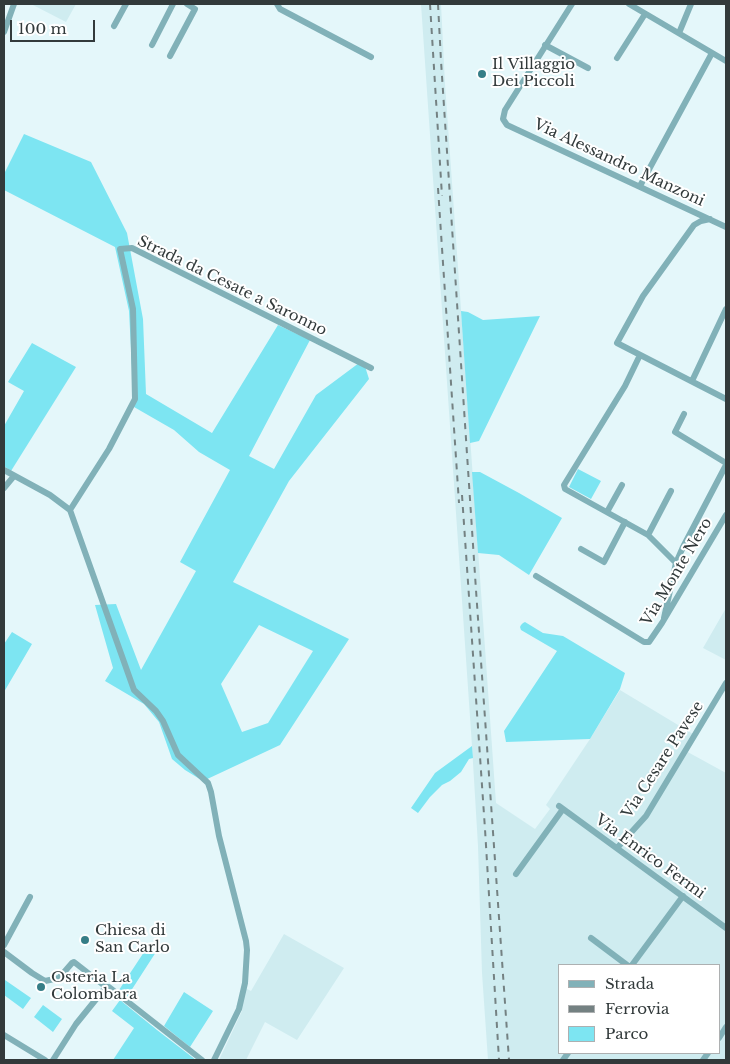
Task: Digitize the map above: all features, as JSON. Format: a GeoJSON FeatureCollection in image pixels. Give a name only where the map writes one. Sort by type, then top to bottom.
{"type":"FeatureCollection","features":[{"type":"Feature","properties":{"kind":"street"},"geometry":{"type":"LineString","coordinates":[[4,32],[14,4]]}},
{"type":"Feature","properties":{"kind":"street"},"geometry":{"type":"LineString","coordinates":[[114,26],[126,4]]}},
{"type":"Feature","properties":{"kind":"street"},"geometry":{"type":"LineString","coordinates":[[152,45],[173,4]]}},
{"type":"Feature","properties":{"kind":"street"},"geometry":{"type":"LineString","coordinates":[[170,56],[195,9],[187,4]]}},
{"type":"Feature","properties":{"kind":"street"},"geometry":{"type":"LineString","coordinates":[[277,4],[280,9],[371,57]]}},
{"type":"Feature","properties":{"kind":"street"},"geometry":{"type":"LineString","coordinates":[[572,4],[545,45],[588,68]]}},
{"type":"Feature","properties":{"kind":"street"},"geometry":{"type":"LineString","coordinates":[[679,33],[692,4]]}},
{"type":"Feature","properties":{"kind":"street"},"geometry":{"type":"LineString","coordinates":[[633,5],[645,14],[726,60]]}},
{"type":"Feature","properties":{"kind":"street"},"geometry":{"type":"LineString","coordinates":[[617,58],[645,14]]}},
{"type":"Feature","properties":{"kind":"street","name":"Via Alessandro Manzoni"},"geometry":{"type":"LineString","coordinates":[[545,45],[505,110],[503,119],[507,125],[726,227]]}},
{"type":"Feature","properties":{"kind":"street"},"geometry":{"type":"LineString","coordinates":[[640,186],[712,53]]}},
{"type":"Feature","properties":{"kind":"street"},"geometry":{"type":"LineString","coordinates":[[710,219],[694,225],[643,296],[617,343],[726,399]]}},
{"type":"Feature","properties":{"kind":"street","name":"Strada da Cesate a Saronno"},"geometry":{"type":"LineString","coordinates":[[70,510],[109,449],[136,399],[133,309],[120,249],[132,248],[371,368]]}},
{"type":"Feature","properties":{"kind":"street"},"geometry":{"type":"LineString","coordinates":[[692,381],[726,309]]}},
{"type":"Feature","properties":{"kind":"street"},"geometry":{"type":"LineString","coordinates":[[640,355],[625,386],[564,485],[564,489],[648,535],[676,563]]}},
{"type":"Feature","properties":{"kind":"street"},"geometry":{"type":"LineString","coordinates":[[662,623],[676,563],[726,464],[675,432],[684,414]]}},
{"type":"Feature","properties":{"kind":"street"},"geometry":{"type":"LineString","coordinates":[[4,470],[50,495],[70,510],[134,690],[156,710],[178,755],[206,781],[209,787],[219,836],[246,941],[247,960],[239,1008],[214,1060]]}},
{"type":"Feature","properties":{"kind":"street"},"geometry":{"type":"LineString","coordinates":[[4,488],[14,476]]}},
{"type":"Feature","properties":{"kind":"street"},"geometry":{"type":"LineString","coordinates":[[607,512],[622,485]]}},
{"type":"Feature","properties":{"kind":"street"},"geometry":{"type":"LineString","coordinates":[[648,535],[671,491]]}},
{"type":"Feature","properties":{"kind":"street","name":"Via Monte Nero"},"geometry":{"type":"LineString","coordinates":[[536,576],[644,642],[649,642],[724,523],[726,515]]}},
{"type":"Feature","properties":{"kind":"street"},"geometry":{"type":"LineString","coordinates":[[580,549],[604,562],[625,522]]}},
{"type":"Feature","properties":{"kind":"street","name":"Via Cesare Pavese"},"geometry":{"type":"LineString","coordinates":[[617,848],[646,816],[726,683]]}},
{"type":"Feature","properties":{"kind":"street","name":"Via Enrico Fermi"},"geometry":{"type":"LineString","coordinates":[[516,874],[561,808],[726,928]]}},
{"type":"Feature","properties":{"kind":"street"},"geometry":{"type":"LineString","coordinates":[[633,964],[683,896]]}},
{"type":"Feature","properties":{"kind":"street"},"geometry":{"type":"LineString","coordinates":[[4,945],[30,897]]}},
{"type":"Feature","properties":{"kind":"street"},"geometry":{"type":"LineString","coordinates":[[591,938],[626,964]]}},
{"type":"Feature","properties":{"kind":"street"},"geometry":{"type":"LineString","coordinates":[[4,952],[43,980],[59,978],[74,962],[202,1060]]}},
{"type":"Feature","properties":{"kind":"street"},"geometry":{"type":"LineString","coordinates":[[53,1060],[76,1024],[106,987]]}},
{"type":"Feature","properties":{"kind":"street"},"geometry":{"type":"LineString","coordinates":[[4,1035],[45,1060]]}},
{"type":"Feature","properties":{"kind":"shaded area"},"geometry":{"type":"Polygon","coordinates":[[[31,4],[76,4],[66,22],[31,4]]]}},
{"type":"Feature","properties":{"kind":"shaded area"},"geometry":{"type":"Polygon","coordinates":[[[421,4],[441,4],[445,84],[496,803],[535,829],[550,809],[546,805],[620,690],[693,734],[684,750],[726,773],[726,1060],[488,1060],[482,973],[478,846],[421,4]]]}},
{"type":"Feature","properties":{"kind":"shaded area"},"geometry":{"type":"Polygon","coordinates":[[[726,608],[726,660],[703,648],[726,608]]]}},
{"type":"Feature","properties":{"kind":"shaded area"},"geometry":{"type":"Polygon","coordinates":[[[284,934],[344,968],[297,1040],[265,1022],[246,1060],[219,1060],[242,1011],[236,1007],[243,987],[251,991],[284,934]]]}},
{"type":"Feature","properties":{"kind":"green space"},"geometry":{"type":"Polygon","coordinates":[[[24,134],[91,162],[127,233],[143,319],[146,394],[212,433],[278,325],[310,340],[249,456],[274,469],[316,395],[363,360],[369,379],[289,481],[233,582],[349,639],[280,745],[203,781],[172,759],[159,722],[144,704],[105,681],[113,668],[95,605],[116,604],[141,670],[196,571],[180,562],[230,470],[199,452],[174,430],[134,407],[129,311],[115,247],[4,190],[4,174],[24,134]],[[259,625],[221,684],[242,732],[268,723],[313,651],[259,625]]]}},
{"type":"Feature","properties":{"kind":"green space"},"geometry":{"type":"Polygon","coordinates":[[[461,311],[468,312],[483,320],[540,316],[479,441],[470,443],[461,311]]]}},
{"type":"Feature","properties":{"kind":"green space"},"geometry":{"type":"Polygon","coordinates":[[[32,343],[76,367],[11,471],[4,466],[4,426],[24,391],[8,382],[32,343]]]}},
{"type":"Feature","properties":{"kind":"green space"},"geometry":{"type":"Polygon","coordinates":[[[578,469],[601,481],[591,499],[569,487],[578,469]]]}},
{"type":"Feature","properties":{"kind":"green space"},"geometry":{"type":"Polygon","coordinates":[[[472,472],[480,472],[562,518],[529,575],[499,555],[478,553],[472,472]]]}},
{"type":"Feature","properties":{"kind":"green space"},"geometry":{"type":"Polygon","coordinates":[[[525,622],[543,633],[563,636],[625,673],[620,689],[590,739],[506,742],[504,731],[557,651],[521,630],[521,625],[525,622]]]}},
{"type":"Feature","properties":{"kind":"green space"},"geometry":{"type":"Polygon","coordinates":[[[12,632],[32,644],[4,692],[4,644],[12,632]]]}},
{"type":"Feature","properties":{"kind":"green space"},"geometry":{"type":"Polygon","coordinates":[[[472,746],[473,758],[469,759],[461,772],[442,785],[418,813],[411,808],[435,773],[472,746]]]}},
{"type":"Feature","properties":{"kind":"green space"},"geometry":{"type":"Polygon","coordinates":[[[148,946],[156,952],[127,997],[119,990],[148,946]]]}},
{"type":"Feature","properties":{"kind":"green space"},"geometry":{"type":"Polygon","coordinates":[[[5,980],[31,998],[23,1009],[4,995],[5,980]]]}},
{"type":"Feature","properties":{"kind":"green space"},"geometry":{"type":"Polygon","coordinates":[[[184,992],[213,1011],[190,1047],[164,1026],[184,992]]]}},
{"type":"Feature","properties":{"kind":"green space"},"geometry":{"type":"Polygon","coordinates":[[[120,1000],[196,1060],[113,1060],[134,1028],[112,1011],[120,1000]]]}},
{"type":"Feature","properties":{"kind":"green space"},"geometry":{"type":"Polygon","coordinates":[[[43,1005],[62,1019],[53,1032],[34,1017],[43,1005]]]}},
{"type":"Feature","properties":{"kind":"railway"},"geometry":{"type":"LineString","coordinates":[[430,4],[442,196]]}},
{"type":"Feature","properties":{"kind":"railway"},"geometry":{"type":"LineString","coordinates":[[438,4],[509,1060]]}},
{"type":"Feature","properties":{"kind":"railway"},"geometry":{"type":"LineString","coordinates":[[438,188],[459,503]]}},
{"type":"Feature","properties":{"kind":"railway"},"geometry":{"type":"LineString","coordinates":[[462,495],[499,1060]]}},
{"type":"Feature","properties":{"kind":"place","name":"Il Villaggio Dei Piccoli"},"geometry":{"type":"Point","coordinates":[482,74]}},
{"type":"Feature","properties":{"kind":"place","name":"Chiesa di San Carlo"},"geometry":{"type":"Point","coordinates":[85,940]}},
{"type":"Feature","properties":{"kind":"place","name":"Osteria La Colombara"},"geometry":{"type":"Point","coordinates":[41,987]}}]}
